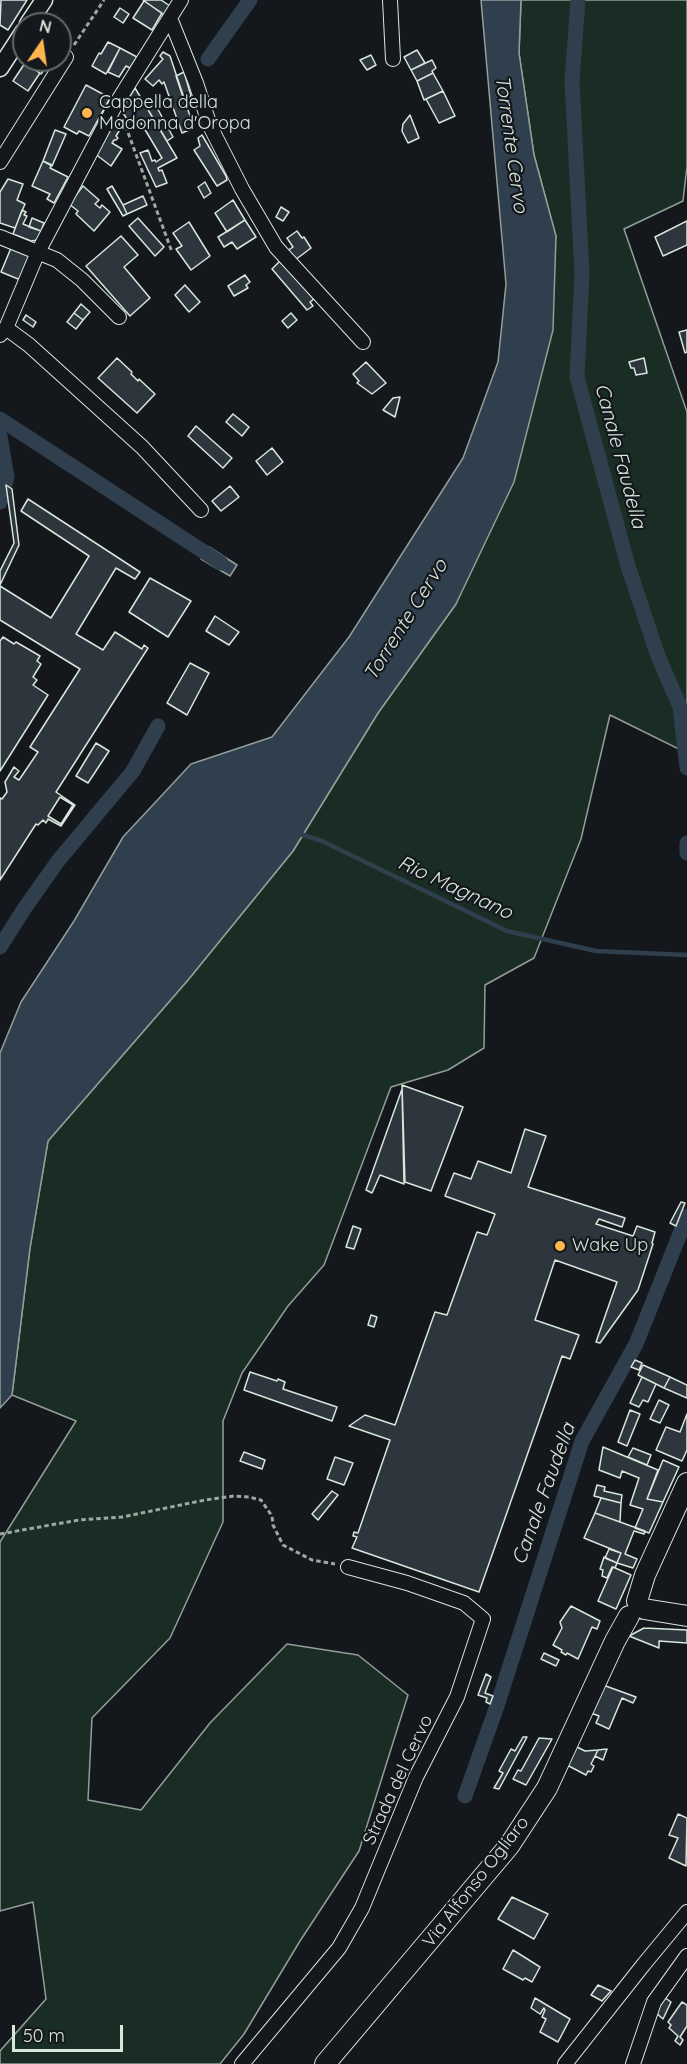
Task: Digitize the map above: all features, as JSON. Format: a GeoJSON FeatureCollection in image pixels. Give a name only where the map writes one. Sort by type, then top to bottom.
{"type":"FeatureCollection","features":[{"type":"Feature","properties":{"kind":"main road","name":"Via Alfonso Ogliaro"},"geometry":{"type":"LineString","coordinates":[[325,2064],[509,1846],[547,1788],[615,1641],[636,1609],[645,1575],[687,1483]]}},
{"type":"Feature","properties":{"kind":"main road"},"geometry":{"type":"LineString","coordinates":[[636,1609],[687,1616]]}},
{"type":"Feature","properties":{"kind":"street"},"geometry":{"type":"LineString","coordinates":[[181,0],[116,104],[39,252],[3,331],[29,345],[141,447],[201,510]]}},
{"type":"Feature","properties":{"kind":"street"},"geometry":{"type":"LineString","coordinates":[[390,0],[393,59]]}},
{"type":"Feature","properties":{"kind":"street"},"geometry":{"type":"LineString","coordinates":[[170,18],[196,83],[210,126],[242,189],[276,247],[363,342]]}},
{"type":"Feature","properties":{"kind":"street"},"geometry":{"type":"LineString","coordinates":[[0,68],[12,50]]}},
{"type":"Feature","properties":{"kind":"street"},"geometry":{"type":"LineString","coordinates":[[0,162],[57,72]]}},
{"type":"Feature","properties":{"kind":"street"},"geometry":{"type":"LineString","coordinates":[[0,237],[57,260],[120,316]]}},
{"type":"Feature","properties":{"kind":"street","name":"Strada del Cervo"},"geometry":{"type":"LineString","coordinates":[[242,2064],[339,1948],[362,1908],[416,1777],[457,1697],[483,1619],[464,1603],[407,1583],[348,1567]]}},
{"type":"Feature","properties":{"kind":"street"},"geometry":{"type":"LineString","coordinates":[[565,2064],[687,1912]]}},
{"type":"Feature","properties":{"kind":"street"},"geometry":{"type":"LineString","coordinates":[[633,2064],[654,2002],[687,1956]]}},
{"type":"Feature","properties":{"kind":"path"},"geometry":{"type":"LineString","coordinates":[[72,48],[104,0]]}},
{"type":"Feature","properties":{"kind":"path"},"geometry":{"type":"LineString","coordinates":[[116,104],[172,252]]}},
{"type":"Feature","properties":{"kind":"path"},"geometry":{"type":"LineString","coordinates":[[0,1534],[79,1520],[122,1517],[205,1500],[234,1496],[249,1497],[261,1500],[272,1516],[273,1525],[283,1545],[312,1560],[348,1567]]}},
{"type":"Feature","properties":{"kind":"green space"},"geometry":{"type":"Polygon","coordinates":[[[521,0],[687,0],[687,166],[683,201],[624,229],[687,412],[687,753],[610,715],[581,839],[534,958],[485,985],[484,1048],[448,1070],[391,1087],[324,1265],[288,1306],[242,1373],[223,1421],[223,1522],[170,1638],[92,1718],[88,1800],[141,1810],[210,1723],[287,1644],[358,1655],[408,1695],[359,1851],[300,1941],[244,2034],[220,2064],[0,2064],[0,2051],[46,1999],[33,1902],[0,1911],[0,1542],[76,1421],[12,1395],[30,1248],[48,1141],[188,980],[293,851],[378,713],[456,604],[556,237],[534,155],[519,53],[521,0]]]}},
{"type":"Feature","properties":{"kind":"water","name":"Torrente Cervo"},"geometry":{"type":"Polygon","coordinates":[[[481,0],[521,0],[519,53],[534,155],[556,236],[553,330],[514,482],[456,604],[378,713],[293,851],[188,980],[48,1141],[30,1248],[12,1395],[0,1408],[0,1053],[21,1002],[74,921],[123,837],[191,764],[272,737],[349,637],[463,458],[498,362],[506,284],[481,0]]]}},
{"type":"Feature","properties":{"kind":"water"},"geometry":{"type":"Polygon","coordinates":[[[209,547],[237,565],[230,576],[201,559],[209,547]]]}},
{"type":"Feature","properties":{"kind":"building"},"geometry":{"type":"Polygon","coordinates":[[[1,0],[27,0],[19,12],[12,12],[12,24],[8,30],[0,25],[1,0]]]}},
{"type":"Feature","properties":{"kind":"building"},"geometry":{"type":"Polygon","coordinates":[[[143,0],[161,0],[170,6],[164,15],[143,0]]]}},
{"type":"Feature","properties":{"kind":"building"},"geometry":{"type":"Polygon","coordinates":[[[144,1],[162,13],[152,30],[133,18],[144,1]]]}},
{"type":"Feature","properties":{"kind":"building"},"geometry":{"type":"Polygon","coordinates":[[[120,8],[129,14],[123,23],[114,17],[120,8]]]}},
{"type":"Feature","properties":{"kind":"building"},"geometry":{"type":"Polygon","coordinates":[[[108,42],[120,48],[106,74],[92,66],[108,42]]]}},
{"type":"Feature","properties":{"kind":"building"},"geometry":{"type":"Polygon","coordinates":[[[120,48],[137,57],[130,68],[126,66],[119,77],[108,72],[120,48]]]}},
{"type":"Feature","properties":{"kind":"building"},"geometry":{"type":"Polygon","coordinates":[[[417,50],[425,63],[411,70],[404,57],[417,50]]]}},
{"type":"Feature","properties":{"kind":"building"},"geometry":{"type":"Polygon","coordinates":[[[163,52],[170,56],[194,128],[182,133],[164,82],[162,84],[159,80],[153,86],[145,79],[163,59],[160,56],[163,52]]]}},
{"type":"Feature","properties":{"kind":"building"},"geometry":{"type":"Polygon","coordinates":[[[371,55],[376,65],[367,70],[360,60],[371,55]]]}},
{"type":"Feature","properties":{"kind":"building"},"geometry":{"type":"Polygon","coordinates":[[[432,60],[436,68],[432,71],[433,73],[417,81],[411,70],[432,60]]]}},
{"type":"Feature","properties":{"kind":"building"},"geometry":{"type":"Polygon","coordinates":[[[19,72],[40,73],[28,91],[13,81],[19,72]]]}},
{"type":"Feature","properties":{"kind":"building"},"geometry":{"type":"Polygon","coordinates":[[[184,72],[191,96],[184,100],[176,76],[184,72]]]}},
{"type":"Feature","properties":{"kind":"building"},"geometry":{"type":"Polygon","coordinates":[[[433,73],[443,91],[424,100],[417,81],[433,73]]]}},
{"type":"Feature","properties":{"kind":"building","name":"Cappella della Madonna d'Oropa"},"geometry":{"type":"Polygon","coordinates":[[[86,85],[110,98],[89,136],[79,131],[77,134],[64,127],[86,85]]]}},
{"type":"Feature","properties":{"kind":"building"},"geometry":{"type":"Polygon","coordinates":[[[135,88],[177,158],[158,168],[159,171],[162,170],[167,183],[156,187],[140,153],[148,150],[152,161],[156,162],[162,158],[141,123],[136,125],[133,120],[129,122],[121,110],[135,88]]]}},
{"type":"Feature","properties":{"kind":"building"},"geometry":{"type":"Polygon","coordinates":[[[443,91],[455,116],[439,123],[426,99],[443,91]]]}},
{"type":"Feature","properties":{"kind":"building"},"geometry":{"type":"Polygon","coordinates":[[[155,104],[173,137],[167,141],[147,108],[155,104]]]}},
{"type":"Feature","properties":{"kind":"building"},"geometry":{"type":"Polygon","coordinates":[[[115,115],[121,128],[116,136],[118,138],[112,143],[122,149],[111,166],[94,153],[115,115]]]}},
{"type":"Feature","properties":{"kind":"building"},"geometry":{"type":"Polygon","coordinates":[[[410,115],[419,138],[408,143],[402,131],[403,124],[410,115]]]}},
{"type":"Feature","properties":{"kind":"building"},"geometry":{"type":"Polygon","coordinates":[[[55,130],[66,134],[52,166],[43,161],[55,130]]]}},
{"type":"Feature","properties":{"kind":"building"},"geometry":{"type":"Polygon","coordinates":[[[202,135],[226,176],[227,180],[217,186],[194,150],[200,146],[198,138],[202,135]]]}},
{"type":"Feature","properties":{"kind":"building"},"geometry":{"type":"Polygon","coordinates":[[[43,161],[52,165],[50,168],[68,177],[54,203],[47,199],[50,194],[32,186],[43,161]]]}},
{"type":"Feature","properties":{"kind":"building"},"geometry":{"type":"Polygon","coordinates":[[[8,179],[23,184],[17,200],[25,204],[15,228],[0,223],[0,192],[8,179]]]}},
{"type":"Feature","properties":{"kind":"building"},"geometry":{"type":"Polygon","coordinates":[[[205,182],[211,193],[204,198],[198,187],[205,182]]]}},
{"type":"Feature","properties":{"kind":"building"},"geometry":{"type":"Polygon","coordinates":[[[83,186],[99,200],[95,204],[100,208],[102,205],[110,212],[94,231],[76,214],[78,211],[69,204],[83,186]]]}},
{"type":"Feature","properties":{"kind":"building"},"geometry":{"type":"Polygon","coordinates":[[[112,186],[127,214],[123,216],[107,189],[112,186]]]}},
{"type":"Feature","properties":{"kind":"building"},"geometry":{"type":"Polygon","coordinates":[[[143,196],[147,205],[127,214],[123,205],[143,196]]]}},
{"type":"Feature","properties":{"kind":"building"},"geometry":{"type":"Polygon","coordinates":[[[233,200],[245,220],[227,232],[215,213],[233,200]]]}},
{"type":"Feature","properties":{"kind":"building"},"geometry":{"type":"Polygon","coordinates":[[[281,207],[289,212],[283,221],[276,217],[281,207]]]}},
{"type":"Feature","properties":{"kind":"building"},"geometry":{"type":"Polygon","coordinates":[[[22,210],[27,216],[23,224],[41,231],[38,240],[31,241],[13,234],[22,210]]]}},
{"type":"Feature","properties":{"kind":"building"},"geometry":{"type":"Polygon","coordinates":[[[32,218],[44,223],[41,231],[29,227],[32,218]]]}},
{"type":"Feature","properties":{"kind":"building"},"geometry":{"type":"Polygon","coordinates":[[[138,218],[164,247],[155,256],[129,226],[138,218]]]}},
{"type":"Feature","properties":{"kind":"building"},"geometry":{"type":"Polygon","coordinates":[[[245,220],[256,237],[237,249],[232,242],[224,247],[218,237],[245,220]]]}},
{"type":"Feature","properties":{"kind":"building"},"geometry":{"type":"Polygon","coordinates":[[[687,221],[687,245],[663,256],[655,237],[687,221]]]}},
{"type":"Feature","properties":{"kind":"building"},"geometry":{"type":"Polygon","coordinates":[[[189,222],[210,256],[191,270],[176,249],[182,246],[173,233],[189,222]]]}},
{"type":"Feature","properties":{"kind":"building"},"geometry":{"type":"Polygon","coordinates":[[[297,231],[311,248],[291,263],[284,253],[293,247],[287,238],[297,231]]]}},
{"type":"Feature","properties":{"kind":"building"},"geometry":{"type":"Polygon","coordinates":[[[121,236],[138,255],[124,267],[150,298],[130,316],[86,266],[121,236]]]}},
{"type":"Feature","properties":{"kind":"building"},"geometry":{"type":"Polygon","coordinates":[[[11,248],[32,257],[23,281],[1,272],[11,248]]]}},
{"type":"Feature","properties":{"kind":"building"},"geometry":{"type":"Polygon","coordinates":[[[280,261],[314,299],[310,302],[313,306],[307,310],[272,269],[280,261]]]}},
{"type":"Feature","properties":{"kind":"building"},"geometry":{"type":"Polygon","coordinates":[[[245,275],[250,282],[246,285],[248,288],[234,296],[228,286],[245,275]]]}},
{"type":"Feature","properties":{"kind":"building"},"geometry":{"type":"Polygon","coordinates":[[[185,285],[200,302],[189,312],[175,295],[185,285]]]}},
{"type":"Feature","properties":{"kind":"building"},"geometry":{"type":"Polygon","coordinates":[[[81,304],[90,312],[83,320],[74,313],[81,304]]]}},
{"type":"Feature","properties":{"kind":"building"},"geometry":{"type":"Polygon","coordinates":[[[74,313],[83,320],[76,329],[67,322],[74,313]]]}},
{"type":"Feature","properties":{"kind":"building"},"geometry":{"type":"Polygon","coordinates":[[[291,313],[297,320],[288,328],[282,321],[291,313]]]}},
{"type":"Feature","properties":{"kind":"building"},"geometry":{"type":"Polygon","coordinates":[[[26,315],[36,322],[33,327],[23,320],[26,315]]]}},
{"type":"Feature","properties":{"kind":"building"},"geometry":{"type":"Polygon","coordinates":[[[687,330],[687,352],[685,353],[679,332],[687,330]]]}},
{"type":"Feature","properties":{"kind":"building"},"geometry":{"type":"Polygon","coordinates":[[[117,358],[138,381],[139,379],[155,394],[137,413],[98,378],[117,358]]]}},
{"type":"Feature","properties":{"kind":"building"},"geometry":{"type":"Polygon","coordinates":[[[644,358],[647,373],[636,375],[629,362],[644,358]]]}},
{"type":"Feature","properties":{"kind":"building"},"geometry":{"type":"Polygon","coordinates":[[[366,362],[386,383],[372,394],[357,383],[359,381],[353,374],[366,362]]]}},
{"type":"Feature","properties":{"kind":"building"},"geometry":{"type":"Polygon","coordinates":[[[400,397],[395,417],[383,410],[393,398],[400,397]]]}},
{"type":"Feature","properties":{"kind":"building"},"geometry":{"type":"Polygon","coordinates":[[[233,414],[249,427],[242,436],[226,422],[233,414]]]}},
{"type":"Feature","properties":{"kind":"building"},"geometry":{"type":"Polygon","coordinates":[[[196,426],[232,458],[223,468],[188,436],[196,426]]]}},
{"type":"Feature","properties":{"kind":"building"},"geometry":{"type":"Polygon","coordinates":[[[272,448],[283,462],[267,475],[256,461],[272,448]]]}},
{"type":"Feature","properties":{"kind":"building"},"geometry":{"type":"Polygon","coordinates":[[[6,485],[12,489],[19,545],[0,585],[0,571],[14,543],[6,485]]]}},
{"type":"Feature","properties":{"kind":"building"},"geometry":{"type":"Polygon","coordinates":[[[230,486],[239,497],[221,511],[212,501],[230,486]]]}},
{"type":"Feature","properties":{"kind":"building"},"geometry":{"type":"Polygon","coordinates":[[[28,499],[140,572],[135,579],[116,568],[76,634],[103,650],[115,632],[142,649],[144,645],[148,648],[56,792],[75,805],[61,826],[48,819],[46,823],[43,820],[38,825],[36,824],[0,880],[0,798],[2,799],[7,792],[5,782],[14,767],[19,771],[14,777],[19,780],[38,752],[30,747],[80,669],[0,620],[0,586],[51,618],[89,556],[21,511],[28,499]]]}},
{"type":"Feature","properties":{"kind":"building"},"geometry":{"type":"Polygon","coordinates":[[[150,578],[191,601],[168,637],[129,612],[150,578]]]}},
{"type":"Feature","properties":{"kind":"building"},"geometry":{"type":"Polygon","coordinates":[[[215,616],[239,632],[229,645],[206,631],[215,616]]]}},
{"type":"Feature","properties":{"kind":"building"},"geometry":{"type":"Polygon","coordinates":[[[3,637],[40,656],[37,661],[41,664],[33,677],[37,680],[33,685],[48,695],[0,771],[0,641],[3,637]]]}},
{"type":"Feature","properties":{"kind":"building"},"geometry":{"type":"Polygon","coordinates":[[[190,663],[209,673],[187,715],[167,703],[190,663]]]}},
{"type":"Feature","properties":{"kind":"building"},"geometry":{"type":"Polygon","coordinates":[[[96,743],[109,751],[88,783],[76,776],[96,743]]]}},
{"type":"Feature","properties":{"kind":"building"},"geometry":{"type":"Polygon","coordinates":[[[60,797],[73,805],[61,824],[48,816],[60,797]]]}},
{"type":"Feature","properties":{"kind":"building"},"geometry":{"type":"Polygon","coordinates":[[[402,1085],[463,1107],[431,1191],[405,1182],[402,1085]]]}},
{"type":"Feature","properties":{"kind":"building"},"geometry":{"type":"Polygon","coordinates":[[[402,1089],[404,1184],[380,1175],[372,1193],[366,1190],[402,1089]]]}},
{"type":"Feature","properties":{"kind":"building"},"geometry":{"type":"Polygon","coordinates":[[[525,1129],[546,1136],[528,1187],[625,1218],[622,1227],[599,1219],[596,1224],[633,1236],[637,1226],[655,1232],[638,1290],[600,1343],[596,1342],[617,1282],[555,1260],[535,1320],[579,1335],[570,1359],[562,1356],[479,1592],[352,1548],[357,1537],[353,1536],[354,1532],[358,1533],[390,1440],[349,1426],[365,1415],[395,1425],[435,1312],[447,1315],[477,1232],[487,1235],[495,1214],[445,1196],[454,1173],[471,1179],[478,1161],[511,1173],[525,1129]]]}},
{"type":"Feature","properties":{"kind":"building"},"geometry":{"type":"Polygon","coordinates":[[[681,1202],[685,1203],[676,1226],[670,1223],[681,1202]]]}},
{"type":"Feature","properties":{"kind":"building"},"geometry":{"type":"Polygon","coordinates":[[[353,1226],[361,1229],[354,1249],[346,1247],[353,1226]]]}},
{"type":"Feature","properties":{"kind":"building"},"geometry":{"type":"Polygon","coordinates":[[[371,1315],[377,1317],[374,1327],[368,1325],[371,1315]]]}},
{"type":"Feature","properties":{"kind":"building"},"geometry":{"type":"Polygon","coordinates":[[[635,1360],[642,1363],[639,1370],[631,1367],[635,1360]]]}},
{"type":"Feature","properties":{"kind":"building"},"geometry":{"type":"Polygon","coordinates":[[[643,1365],[670,1377],[664,1388],[638,1375],[643,1365]]]}},
{"type":"Feature","properties":{"kind":"building"},"geometry":{"type":"Polygon","coordinates":[[[250,1372],[277,1381],[278,1379],[285,1382],[283,1389],[337,1407],[332,1421],[244,1390],[250,1372]]]}},
{"type":"Feature","properties":{"kind":"building"},"geometry":{"type":"Polygon","coordinates":[[[642,1377],[656,1384],[648,1402],[643,1400],[639,1407],[630,1403],[642,1377]]]}},
{"type":"Feature","properties":{"kind":"building"},"geometry":{"type":"Polygon","coordinates":[[[670,1377],[687,1385],[687,1398],[664,1388],[670,1377]]]}},
{"type":"Feature","properties":{"kind":"building"},"geometry":{"type":"Polygon","coordinates":[[[659,1400],[669,1405],[660,1423],[650,1419],[659,1400]]]}},
{"type":"Feature","properties":{"kind":"building"},"geometry":{"type":"Polygon","coordinates":[[[630,1410],[640,1414],[627,1446],[618,1442],[630,1410]]]}},
{"type":"Feature","properties":{"kind":"building"},"geometry":{"type":"Polygon","coordinates":[[[687,1414],[687,1450],[682,1461],[656,1450],[666,1427],[680,1432],[687,1414]]]}},
{"type":"Feature","properties":{"kind":"building"},"geometry":{"type":"Polygon","coordinates":[[[603,1447],[658,1470],[647,1499],[663,1502],[649,1533],[635,1528],[643,1509],[630,1505],[639,1478],[622,1471],[620,1478],[599,1470],[603,1447]]]}},
{"type":"Feature","properties":{"kind":"building"},"geometry":{"type":"Polygon","coordinates":[[[633,1448],[651,1455],[647,1465],[628,1457],[633,1448]]]}},
{"type":"Feature","properties":{"kind":"building"},"geometry":{"type":"Polygon","coordinates":[[[244,1452],[265,1460],[262,1469],[240,1461],[244,1452]]]}},
{"type":"Feature","properties":{"kind":"building"},"geometry":{"type":"Polygon","coordinates":[[[335,1457],[353,1463],[344,1485],[327,1479],[335,1457]]]}},
{"type":"Feature","properties":{"kind":"building"},"geometry":{"type":"Polygon","coordinates":[[[663,1460],[679,1467],[663,1502],[647,1499],[663,1460]]]}},
{"type":"Feature","properties":{"kind":"building"},"geometry":{"type":"Polygon","coordinates":[[[597,1485],[605,1487],[604,1491],[622,1495],[621,1503],[594,1496],[597,1485]]]}},
{"type":"Feature","properties":{"kind":"building"},"geometry":{"type":"Polygon","coordinates":[[[332,1491],[338,1495],[318,1520],[312,1514],[332,1491]]]}},
{"type":"Feature","properties":{"kind":"building"},"geometry":{"type":"Polygon","coordinates":[[[601,1498],[621,1503],[620,1522],[595,1513],[601,1498]]]}},
{"type":"Feature","properties":{"kind":"building"},"geometry":{"type":"Polygon","coordinates":[[[595,1513],[645,1531],[644,1534],[634,1531],[625,1554],[637,1559],[633,1568],[617,1563],[621,1553],[584,1538],[595,1513]]]}},
{"type":"Feature","properties":{"kind":"building"},"geometry":{"type":"Polygon","coordinates":[[[609,1549],[621,1553],[617,1563],[605,1558],[609,1549]]]}},
{"type":"Feature","properties":{"kind":"building"},"geometry":{"type":"Polygon","coordinates":[[[604,1557],[617,1563],[615,1568],[612,1567],[607,1578],[602,1576],[603,1570],[600,1569],[604,1557]]]}},
{"type":"Feature","properties":{"kind":"building"},"geometry":{"type":"Polygon","coordinates":[[[613,1567],[631,1575],[616,1609],[598,1601],[613,1567]]]}},
{"type":"Feature","properties":{"kind":"building"},"geometry":{"type":"Polygon","coordinates":[[[571,1606],[600,1621],[597,1629],[592,1627],[578,1659],[567,1653],[566,1655],[553,1645],[562,1628],[560,1622],[571,1606]]]}},
{"type":"Feature","properties":{"kind":"building"},"geometry":{"type":"Polygon","coordinates":[[[644,1628],[687,1630],[687,1643],[659,1641],[659,1648],[629,1636],[644,1628]]]}},
{"type":"Feature","properties":{"kind":"building"},"geometry":{"type":"Polygon","coordinates":[[[544,1653],[559,1660],[556,1666],[541,1659],[544,1653]]]}},
{"type":"Feature","properties":{"kind":"building"},"geometry":{"type":"Polygon","coordinates":[[[486,1674],[491,1677],[485,1693],[493,1696],[490,1704],[486,1702],[487,1698],[478,1695],[486,1674]]]}},
{"type":"Feature","properties":{"kind":"building"},"geometry":{"type":"Polygon","coordinates":[[[603,1685],[636,1697],[633,1703],[622,1698],[609,1729],[596,1723],[599,1716],[591,1713],[603,1685]]]}},
{"type":"Feature","properties":{"kind":"building"},"geometry":{"type":"Polygon","coordinates":[[[523,1737],[527,1737],[499,1789],[494,1788],[503,1773],[499,1771],[511,1749],[515,1751],[523,1737]]]}},
{"type":"Feature","properties":{"kind":"building"},"geometry":{"type":"Polygon","coordinates":[[[539,1738],[552,1739],[526,1785],[513,1779],[518,1770],[521,1771],[539,1738]]]}},
{"type":"Feature","properties":{"kind":"building"},"geometry":{"type":"Polygon","coordinates":[[[575,1746],[585,1751],[598,1750],[591,1764],[594,1766],[586,1775],[565,1764],[575,1746]]]}},
{"type":"Feature","properties":{"kind":"building"},"geometry":{"type":"Polygon","coordinates":[[[607,1749],[603,1760],[595,1756],[598,1750],[607,1749]]]}},
{"type":"Feature","properties":{"kind":"building"},"geometry":{"type":"Polygon","coordinates":[[[678,1814],[687,1818],[686,1866],[669,1858],[678,1838],[669,1835],[678,1814]]]}},
{"type":"Feature","properties":{"kind":"building"},"geometry":{"type":"Polygon","coordinates":[[[512,1897],[548,1914],[534,1939],[498,1919],[512,1897]]]}},
{"type":"Feature","properties":{"kind":"building"},"geometry":{"type":"Polygon","coordinates":[[[513,1950],[540,1967],[532,1982],[525,1978],[523,1980],[503,1969],[513,1950]]]}},
{"type":"Feature","properties":{"kind":"building"},"geometry":{"type":"Polygon","coordinates":[[[598,1985],[611,1991],[602,2001],[591,1995],[598,1985]]]}},
{"type":"Feature","properties":{"kind":"building"},"geometry":{"type":"Polygon","coordinates":[[[661,1995],[671,2002],[663,2019],[654,2011],[661,1995]]]}},
{"type":"Feature","properties":{"kind":"building"},"geometry":{"type":"Polygon","coordinates":[[[535,1998],[570,2019],[558,2042],[540,2032],[546,2019],[542,2017],[545,2010],[544,2008],[540,2014],[531,2008],[535,1998]]]}},
{"type":"Feature","properties":{"kind":"building"},"geometry":{"type":"Polygon","coordinates":[[[682,2002],[687,2005],[687,2026],[680,2037],[683,2040],[680,2045],[675,2041],[678,2036],[669,2028],[671,2025],[668,2022],[682,2002]]]}},
{"type":"Feature","properties":{"kind":"waterway"},"geometry":{"type":"LineString","coordinates":[[208,59],[250,0]]}},
{"type":"Feature","properties":{"kind":"waterway","name":"Canale Faudella"},"geometry":{"type":"LineString","coordinates":[[578,0],[572,81],[582,274],[577,377],[628,566],[658,656],[680,707],[687,768]]}},
{"type":"Feature","properties":{"kind":"waterway"},"geometry":{"type":"LineString","coordinates":[[0,419],[221,563]]}},
{"type":"Feature","properties":{"kind":"waterway"},"geometry":{"type":"LineString","coordinates":[[0,436],[7,477],[0,502]]}},
{"type":"Feature","properties":{"kind":"waterway"},"geometry":{"type":"LineString","coordinates":[[0,947],[58,861],[133,771],[158,726]]}},
{"type":"Feature","properties":{"kind":"waterway","name":"Rio Magnano"},"geometry":{"type":"LineString","coordinates":[[300,834],[322,841],[507,931],[596,951],[687,955]]}},
{"type":"Feature","properties":{"kind":"waterway","name":"Canale Faudella"},"geometry":{"type":"LineString","coordinates":[[687,843],[687,853]]}},
{"type":"Feature","properties":{"kind":"waterway","name":"Canale Faudella"},"geometry":{"type":"LineString","coordinates":[[465,1796],[497,1706],[582,1441],[636,1344],[687,1216]]}},
{"type":"Feature","properties":{"kind":"place","name":"Cappella della Madonna d'Oropa"},"geometry":{"type":"Point","coordinates":[87,113]}},
{"type":"Feature","properties":{"kind":"place","name":"Wake Up"},"geometry":{"type":"Point","coordinates":[560,1246]}}]}
